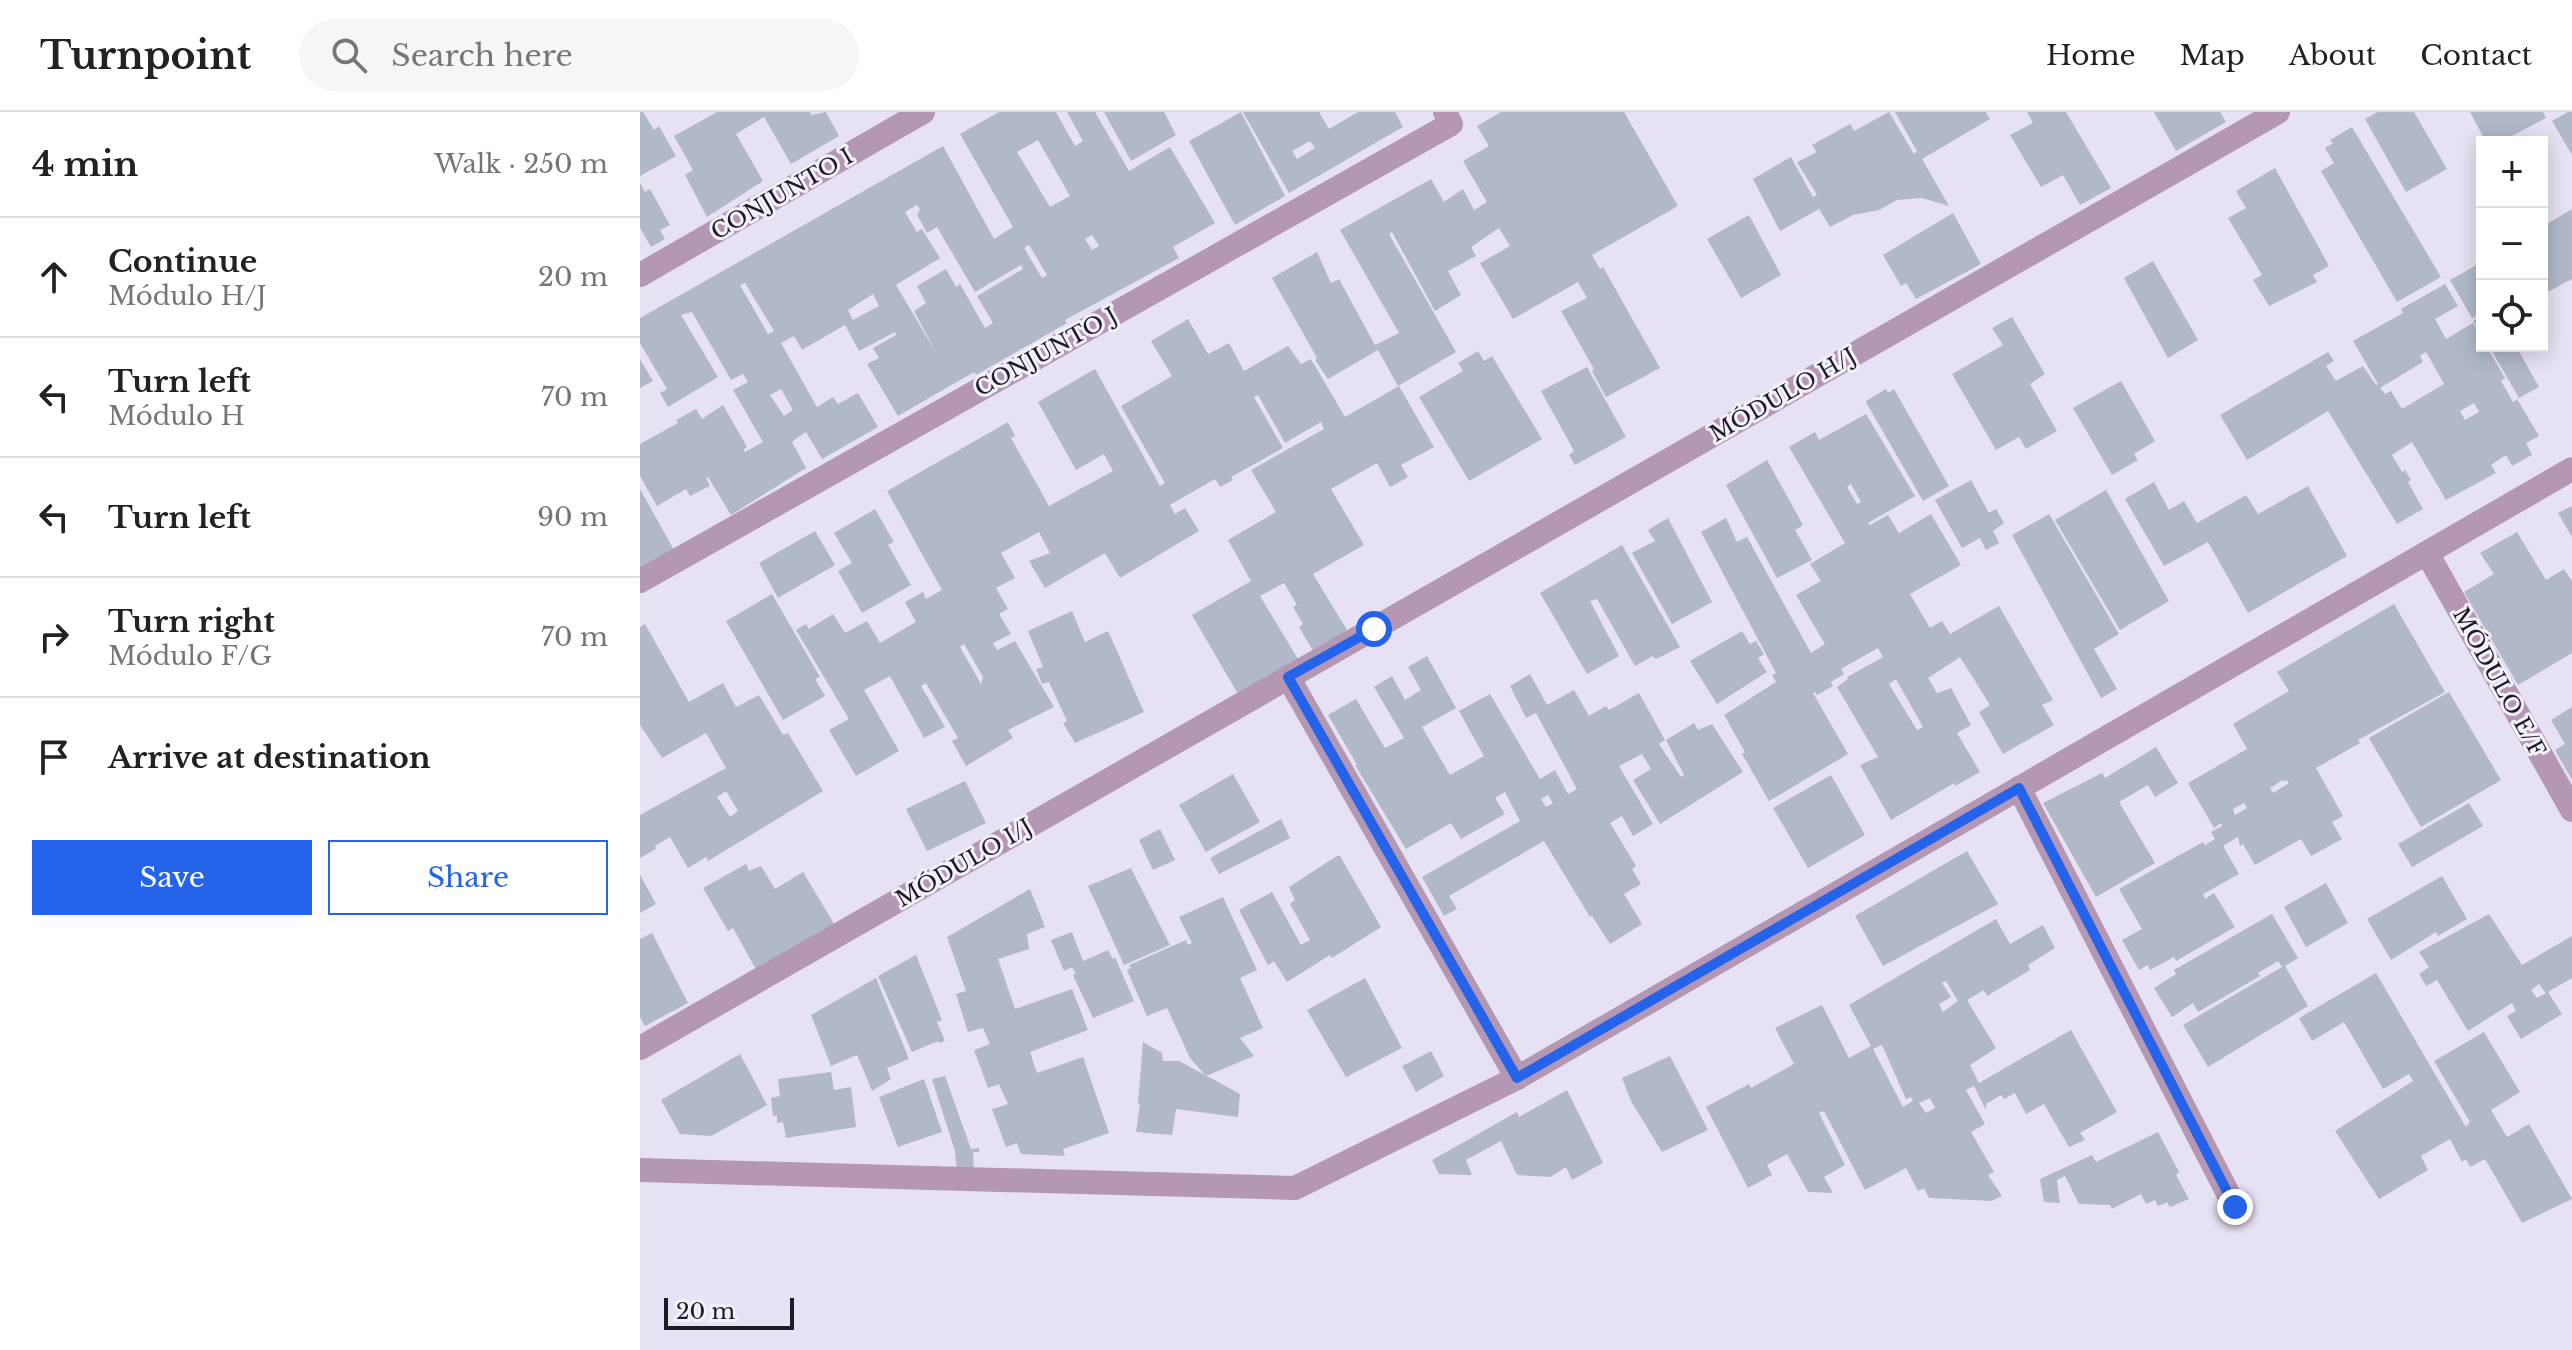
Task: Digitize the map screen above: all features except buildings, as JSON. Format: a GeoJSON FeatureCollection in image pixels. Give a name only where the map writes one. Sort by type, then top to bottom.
{"type":"FeatureCollection","features":[{"type":"Feature","properties":{"kind":"street","name":"CONJUNTO I"},"geometry":{"type":"LineString","coordinates":[[640,275],[923,112]]}},
{"type":"Feature","properties":{"kind":"street","name":"MÓDULO H/J"},"geometry":{"type":"LineString","coordinates":[[1288,677],[2278,112]]}},
{"type":"Feature","properties":{"kind":"street","name":"CONJUNTO J"},"geometry":{"type":"LineString","coordinates":[[640,581],[1448,118]]}},
{"type":"Feature","properties":{"kind":"street"},"geometry":{"type":"LineString","coordinates":[[640,1170],[1295,1188],[1517,1078],[2572,469]]}},
{"type":"Feature","properties":{"kind":"street","name":"MÓDULO E/F"},"geometry":{"type":"LineString","coordinates":[[2427,553],[2572,810]]}},
{"type":"Feature","properties":{"kind":"street","name":"MÓDULO I/J"},"geometry":{"type":"LineString","coordinates":[[640,1048],[1288,677]]}},
{"type":"Feature","properties":{"kind":"street"},"geometry":{"type":"LineString","coordinates":[[1288,677],[1517,1078]]}},
{"type":"Feature","properties":{"kind":"street"},"geometry":{"type":"LineString","coordinates":[[2019,788],[2235,1207]]}},
{"type":"Feature","properties":{"kind":"route"},"geometry":{"type":"LineString","coordinates":[[1374,629],[1288,677],[1517,1078],[2019,788],[2235,1207]]}}]}
